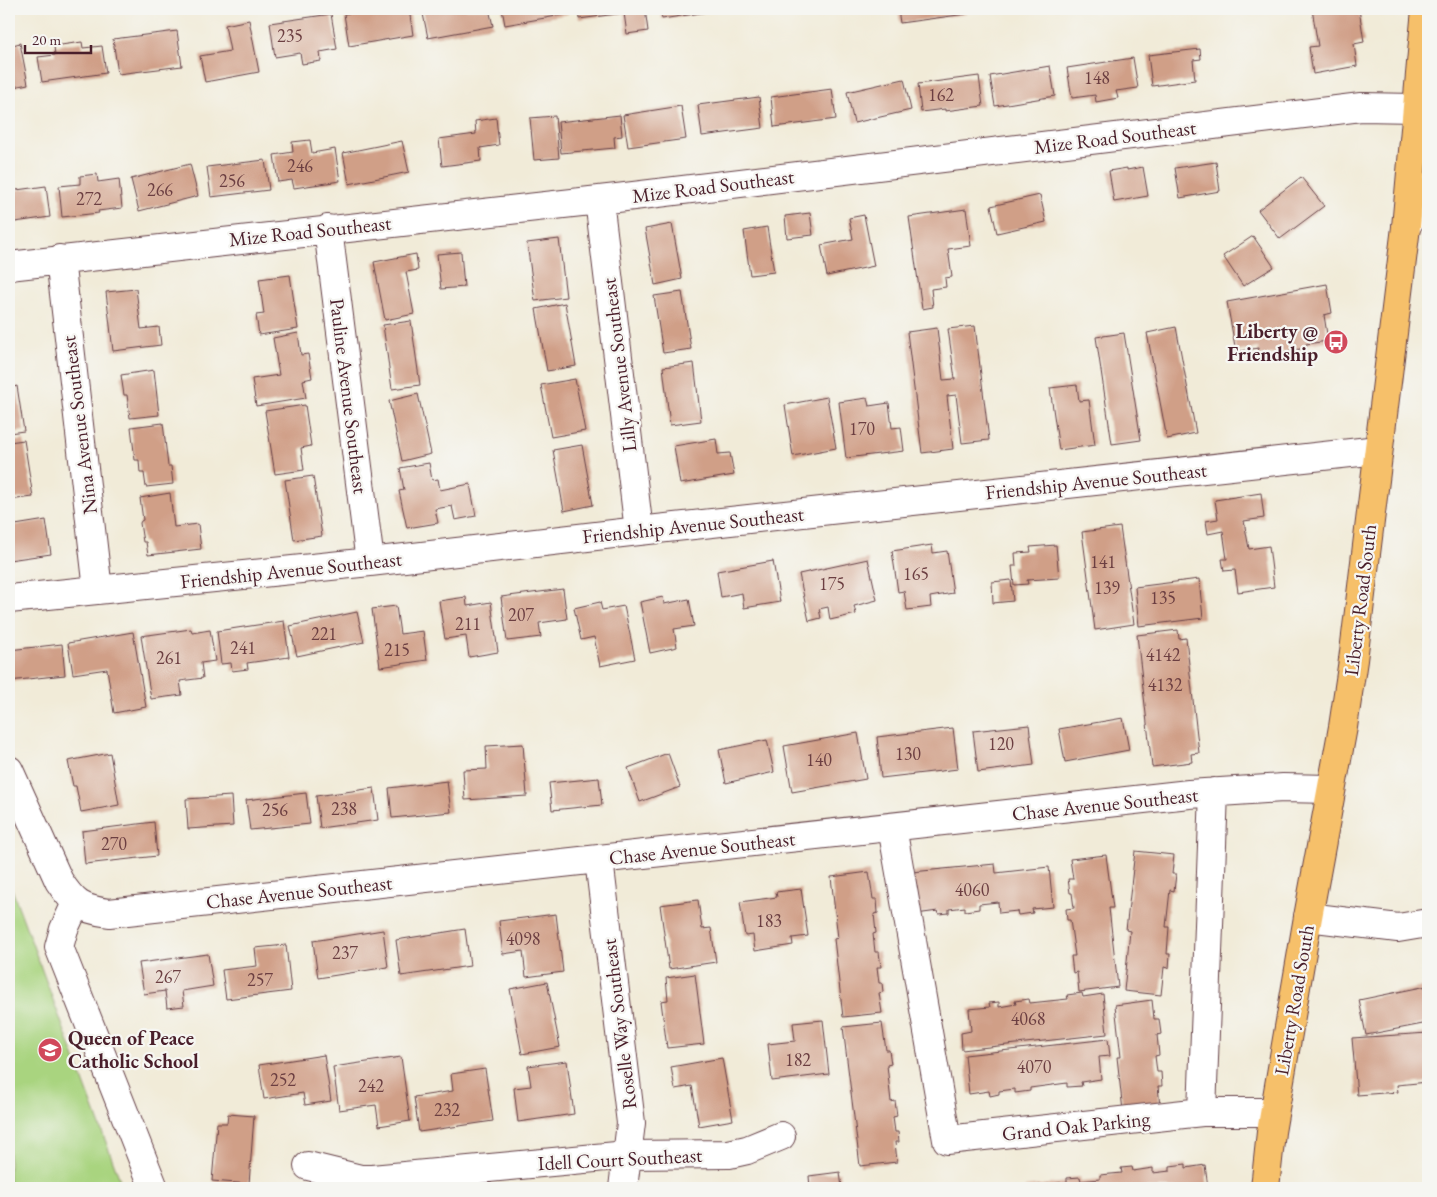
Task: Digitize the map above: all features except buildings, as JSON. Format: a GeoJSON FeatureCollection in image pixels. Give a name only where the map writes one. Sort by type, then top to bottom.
{"type":"FeatureCollection","features":[{"type":"Feature","properties":{"kind":"main road","name":"Liberty Road South"},"geometry":{"type":"LineString","coordinates":[[1265,1188],[1274,1112],[1343,727],[1353,660],[1406,227],[1426,9]]}},
{"type":"Feature","properties":{"kind":"street","name":"Mize Road Southeast"},"geometry":{"type":"LineString","coordinates":[[9,266],[599,200],[1361,107],[1416,108]]}},
{"type":"Feature","properties":{"kind":"street"},"geometry":{"type":"LineString","coordinates":[[1406,227],[1428,188]]}},
{"type":"Feature","properties":{"kind":"street","name":"Lilly Avenue Southeast"},"geometry":{"type":"LineString","coordinates":[[599,200],[639,531]]}},
{"type":"Feature","properties":{"kind":"street","name":"Pauline Avenue Southeast"},"geometry":{"type":"LineString","coordinates":[[328,229],[370,562]]}},
{"type":"Feature","properties":{"kind":"street","name":"Nina Avenue Southeast"},"geometry":{"type":"LineString","coordinates":[[60,259],[98,590]]}},
{"type":"Feature","properties":{"kind":"street","name":"Friendship Avenue Southeast"},"geometry":{"type":"LineString","coordinates":[[9,599],[370,562],[1378,450]]}},
{"type":"Feature","properties":{"kind":"street"},"geometry":{"type":"LineString","coordinates":[[9,770],[59,881],[67,894],[76,903],[64,929],[59,947],[154,1188]]}},
{"type":"Feature","properties":{"kind":"street","name":"Chase Avenue Southeast"},"geometry":{"type":"LineString","coordinates":[[76,903],[92,910],[109,913],[1189,794],[1283,788],[1331,789]]}},
{"type":"Feature","properties":{"kind":"street"},"geometry":{"type":"LineString","coordinates":[[1214,792],[1202,1112],[1274,1112]]}},
{"type":"Feature","properties":{"kind":"street","name":"Grand Oak Parking"},"geometry":{"type":"LineString","coordinates":[[892,827],[947,1140],[1202,1112]]}},
{"type":"Feature","properties":{"kind":"street","name":"Roselle Way Southeast"},"geometry":{"type":"LineString","coordinates":[[599,860],[631,1123],[623,1188]]}},
{"type":"Feature","properties":{"kind":"street"},"geometry":{"type":"LineString","coordinates":[[1308,917],[1398,928],[1428,923]]}},
{"type":"Feature","properties":{"kind":"street","name":"Idell Court Southeast"},"geometry":{"type":"LineString","coordinates":[[308,1166],[360,1179],[372,1179],[627,1155],[729,1154],[747,1150],[781,1136]]}},
{"type":"Feature","properties":{"kind":"green space","name":"Queen of Peace Catholic School"},"geometry":{"type":"Polygon","coordinates":[[[10,884],[123,1188],[9,1188],[10,884]]]}},
{"type":"Feature","properties":{"kind":"place","name":"Liberty @ Friendship"},"geometry":{"type":"Point","coordinates":[1336,342]}},
{"type":"Feature","properties":{"kind":"place","name":"Queen of Peace Catholic School"},"geometry":{"type":"Point","coordinates":[50,1050]}}]}
